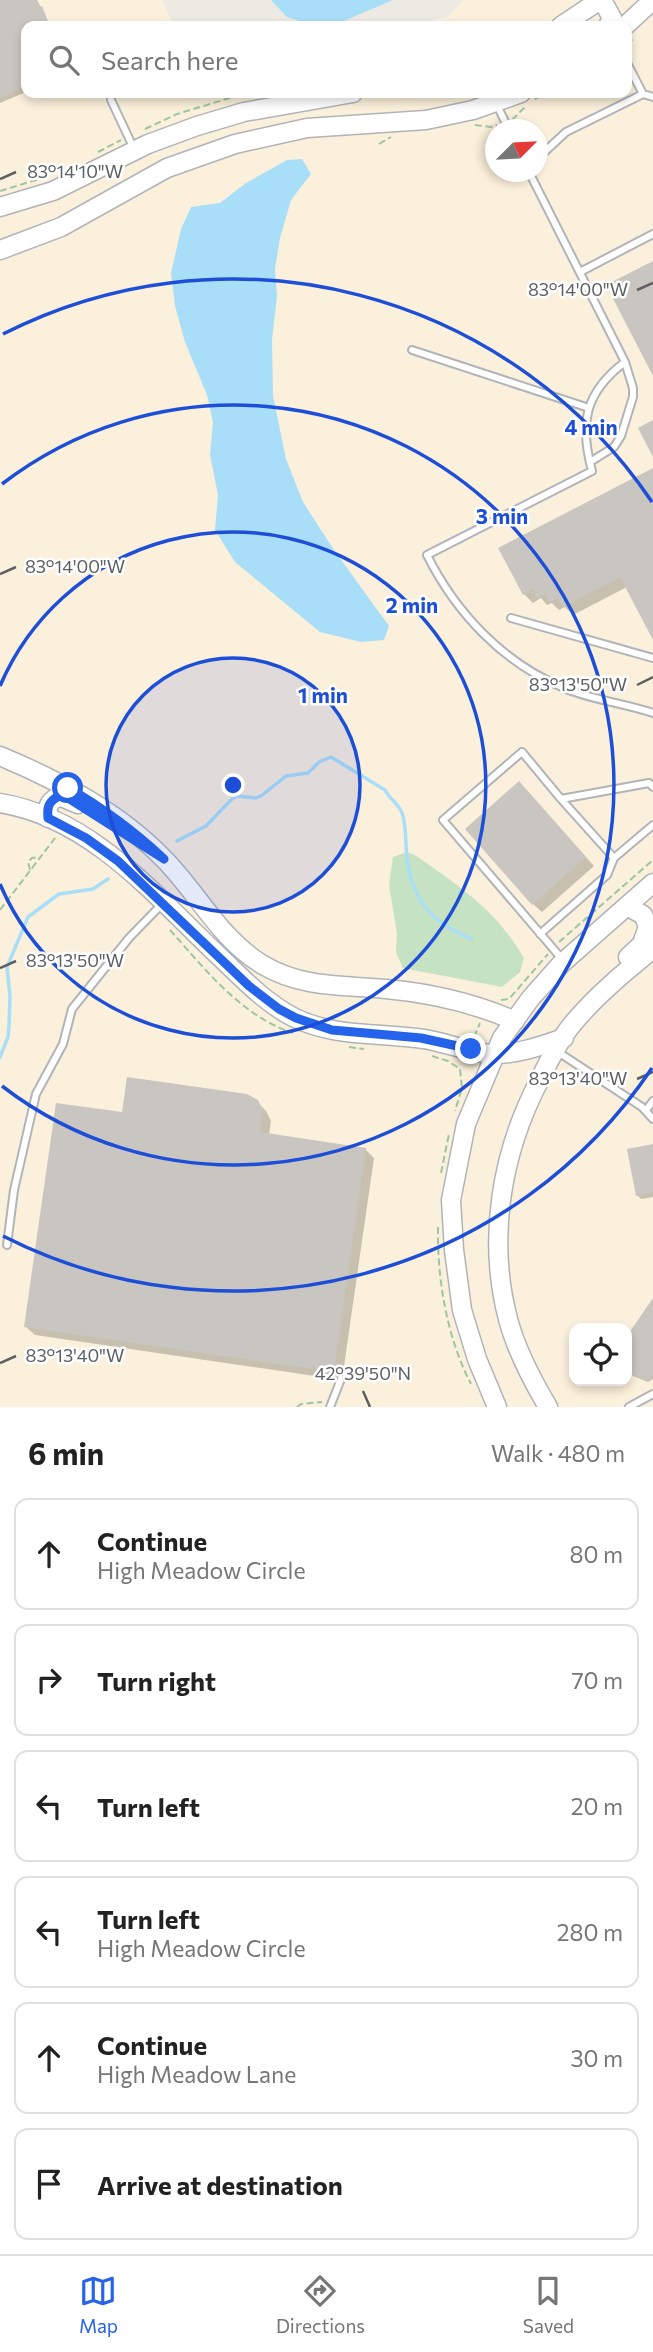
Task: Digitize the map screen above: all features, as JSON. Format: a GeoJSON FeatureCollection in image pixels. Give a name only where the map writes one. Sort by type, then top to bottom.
{"type":"FeatureCollection","features":[{"type":"Feature","properties":{"kind":"street"},"geometry":{"type":"LineString","coordinates":[[572,21],[601,0],[612,18],[610,21]]}},
{"type":"Feature","properties":{"kind":"street"},"geometry":{"type":"LineString","coordinates":[[630,21],[653,0]]}},
{"type":"Feature","properties":{"kind":"street"},"geometry":{"type":"LineString","coordinates":[[1,206],[44,204],[53,191],[135,150],[222,118],[264,108],[330,98]]}},
{"type":"Feature","properties":{"kind":"street"},"geometry":{"type":"LineString","coordinates":[[0,250],[61,227],[167,168],[235,144],[307,128],[426,120],[473,110],[487,98]]}},
{"type":"Feature","properties":{"kind":"street"},"geometry":{"type":"LineString","coordinates":[[0,756],[89,800],[129,828],[164,859],[233,944],[282,975],[323,986],[384,989],[428,995],[477,1006],[515,1021]]}},
{"type":"Feature","properties":{"kind":"street"},"geometry":{"type":"LineString","coordinates":[[56,822],[47,808],[59,796],[68,798],[164,859]]}},
{"type":"Feature","properties":{"kind":"street"},"geometry":{"type":"LineString","coordinates":[[0,803],[56,822],[104,849],[158,907],[264,999],[296,1018],[346,1033],[495,1055],[560,1044]]}},
{"type":"Feature","properties":{"kind":"street"},"geometry":{"type":"LineString","coordinates":[[497,1407],[461,1310],[454,1250],[452,1199],[466,1124],[502,1038],[559,955],[627,906],[653,883]]}},
{"type":"Feature","properties":{"kind":"street"},"geometry":{"type":"LineString","coordinates":[[584,1012],[586,995],[642,944],[648,926],[643,915],[627,906]]}},
{"type":"Feature","properties":{"kind":"street"},"geometry":{"type":"LineString","coordinates":[[548,1407],[531,1377],[508,1320],[498,1230],[505,1167],[522,1112],[560,1044],[584,1012],[653,949]]}},
{"type":"Feature","properties":{"kind":"lane"},"geometry":{"type":"LineString","coordinates":[[632,73],[643,94]]}},
{"type":"Feature","properties":{"kind":"lane"},"geometry":{"type":"LineString","coordinates":[[548,148],[566,132],[643,94],[653,97]]}},
{"type":"Feature","properties":{"kind":"lane"},"geometry":{"type":"LineString","coordinates":[[489,98],[502,119]]}},
{"type":"Feature","properties":{"kind":"lane"},"geometry":{"type":"LineString","coordinates":[[111,100],[135,150]]}},
{"type":"Feature","properties":{"kind":"lane"},"geometry":{"type":"LineString","coordinates":[[534,182],[625,362],[633,388],[633,397],[621,436],[614,447],[590,462]]}},
{"type":"Feature","properties":{"kind":"lane"},"geometry":{"type":"LineString","coordinates":[[580,272],[653,234]]}},
{"type":"Feature","properties":{"kind":"lane"},"geometry":{"type":"LineString","coordinates":[[412,350],[589,408]]}},
{"type":"Feature","properties":{"kind":"lane"},"geometry":{"type":"LineString","coordinates":[[625,362],[607,375],[595,391],[589,408],[585,436],[592,471],[427,555],[438,577],[480,631],[530,671],[565,688],[653,713]]}},
{"type":"Feature","properties":{"kind":"lane"},"geometry":{"type":"LineString","coordinates":[[511,618],[653,659]]}},
{"type":"Feature","properties":{"kind":"lane"},"geometry":{"type":"LineString","coordinates":[[559,955],[443,820],[523,752],[614,858]]}},
{"type":"Feature","properties":{"kind":"lane"},"geometry":{"type":"LineString","coordinates":[[561,799],[649,783],[653,788]]}},
{"type":"Feature","properties":{"kind":"lane"},"geometry":{"type":"LineString","coordinates":[[540,934],[607,875],[614,858],[653,825]]}},
{"type":"Feature","properties":{"kind":"lane"},"geometry":{"type":"LineString","coordinates":[[7,1245],[14,1190],[36,1094],[63,1044],[72,1009],[129,938],[158,907]]}},
{"type":"Feature","properties":{"kind":"lane"},"geometry":{"type":"LineString","coordinates":[[560,1044],[646,1110],[653,1119]]}},
{"type":"Feature","properties":{"kind":"lane"},"geometry":{"type":"LineString","coordinates":[[646,1110],[653,1101]]}},
{"type":"Feature","properties":{"kind":"lane"},"geometry":{"type":"LineString","coordinates":[[330,1406],[341,1379]]}},
{"type":"Feature","properties":{"kind":"lane"},"geometry":{"type":"LineString","coordinates":[[629,1407],[653,1394]]}},
{"type":"Feature","properties":{"kind":"path"},"geometry":{"type":"LineString","coordinates":[[0,910],[40,857],[56,822]]}},
{"type":"Feature","properties":{"kind":"path"},"geometry":{"type":"LineString","coordinates":[[30,870],[27,862],[40,857]]}},
{"type":"Feature","properties":{"kind":"path"},"geometry":{"type":"LineString","coordinates":[[498,1000],[509,999],[559,955],[653,860]]}},
{"type":"Feature","properties":{"kind":"path"},"geometry":{"type":"LineString","coordinates":[[158,907],[233,997],[274,1027],[300,1036]]}},
{"type":"Feature","properties":{"kind":"path"},"geometry":{"type":"LineString","coordinates":[[474,1038],[482,1017]]}},
{"type":"Feature","properties":{"kind":"path"},"geometry":{"type":"LineString","coordinates":[[341,1046],[368,1049]]}},
{"type":"Feature","properties":{"kind":"path"},"geometry":{"type":"LineString","coordinates":[[424,1046],[460,1069],[462,1088],[455,1110]]}},
{"type":"Feature","properties":{"kind":"path"},"geometry":{"type":"LineString","coordinates":[[440,1177],[449,1133]]}},
{"type":"Feature","properties":{"kind":"path"},"geometry":{"type":"LineString","coordinates":[[438,1227],[442,1284],[449,1325],[463,1368],[473,1388]]}},
{"type":"Feature","properties":{"kind":"path"},"geometry":{"type":"LineString","coordinates":[[297,1407],[321,1401],[330,1406]]}},
{"type":"Feature","properties":{"kind":"shaded area"},"geometry":{"type":"Polygon","coordinates":[[[0,0],[162,0],[172,21],[21,21],[21,98],[632,98],[632,21],[432,21],[449,16],[463,0],[653,0],[653,1407],[0,1407],[0,0]]]}},
{"type":"Feature","properties":{"kind":"green space"},"geometry":{"type":"Polygon","coordinates":[[[407,852],[421,859],[474,898],[515,943],[524,958],[520,972],[502,987],[403,968],[396,953],[397,934],[389,885],[393,857],[407,852]]]}},
{"type":"Feature","properties":{"kind":"water"},"geometry":{"type":"Polygon","coordinates":[[[271,0],[393,0],[344,21],[300,21],[287,17],[271,0]]]}},
{"type":"Feature","properties":{"kind":"water"},"geometry":{"type":"Polygon","coordinates":[[[302,159],[311,174],[291,200],[280,238],[275,269],[277,296],[272,340],[273,396],[286,459],[303,502],[389,626],[384,640],[361,642],[320,632],[235,562],[215,530],[218,495],[210,455],[213,422],[207,395],[185,342],[175,306],[171,273],[181,229],[191,207],[220,203],[246,183],[287,160],[302,159]]]}},
{"type":"Feature","properties":{"kind":"building"},"geometry":{"type":"Polygon","coordinates":[[[0,0],[36,0],[39,7],[42,6],[48,21],[21,21],[21,88],[0,98],[0,0]]]}},
{"type":"Feature","properties":{"kind":"building"},"geometry":{"type":"Polygon","coordinates":[[[653,261],[653,376],[606,285],[653,261]]]}},
{"type":"Feature","properties":{"kind":"building"},"geometry":{"type":"Polygon","coordinates":[[[653,420],[653,457],[638,428],[653,420]]]}},
{"type":"Feature","properties":{"kind":"building"},"geometry":{"type":"Polygon","coordinates":[[[653,468],[653,640],[620,577],[563,607],[558,598],[549,602],[545,594],[537,598],[533,589],[523,595],[498,548],[653,468]]]}},
{"type":"Feature","properties":{"kind":"building"},"geometry":{"type":"Polygon","coordinates":[[[519,781],[586,857],[532,905],[465,829],[519,781]]]}},
{"type":"Feature","properties":{"kind":"building"},"geometry":{"type":"Polygon","coordinates":[[[127,1077],[247,1094],[258,1100],[263,1111],[260,1132],[366,1148],[334,1372],[24,1327],[56,1103],[122,1112],[127,1077]]]}},
{"type":"Feature","properties":{"kind":"building"},"geometry":{"type":"Polygon","coordinates":[[[653,1144],[653,1192],[636,1196],[627,1149],[653,1144]]]}},
{"type":"Feature","properties":{"kind":"building"},"geometry":{"type":"Polygon","coordinates":[[[653,1298],[653,1375],[646,1381],[632,1374],[632,1329],[653,1298]]]}},
{"type":"Feature","properties":{"kind":"waterway"},"geometry":{"type":"LineString","coordinates":[[177,841],[206,826],[237,796],[261,796],[286,776],[308,773],[319,762],[331,757],[385,790],[397,805],[404,822],[411,879],[422,902],[437,920],[472,939]]}},
{"type":"Feature","properties":{"kind":"waterway"},"geometry":{"type":"LineString","coordinates":[[0,1057],[8,1037],[9,1026],[7,967],[28,917],[59,894],[93,889],[108,879]]}},
{"type":"Feature","properties":{"kind":"route"},"geometry":{"type":"LineString","coordinates":[[68,788],[109,813],[164,859],[68,798],[59,796],[53,799],[47,808],[48,818],[104,849],[134,874],[249,986],[279,1009],[316,1026],[346,1033],[421,1038],[471,1049]]}}]}
